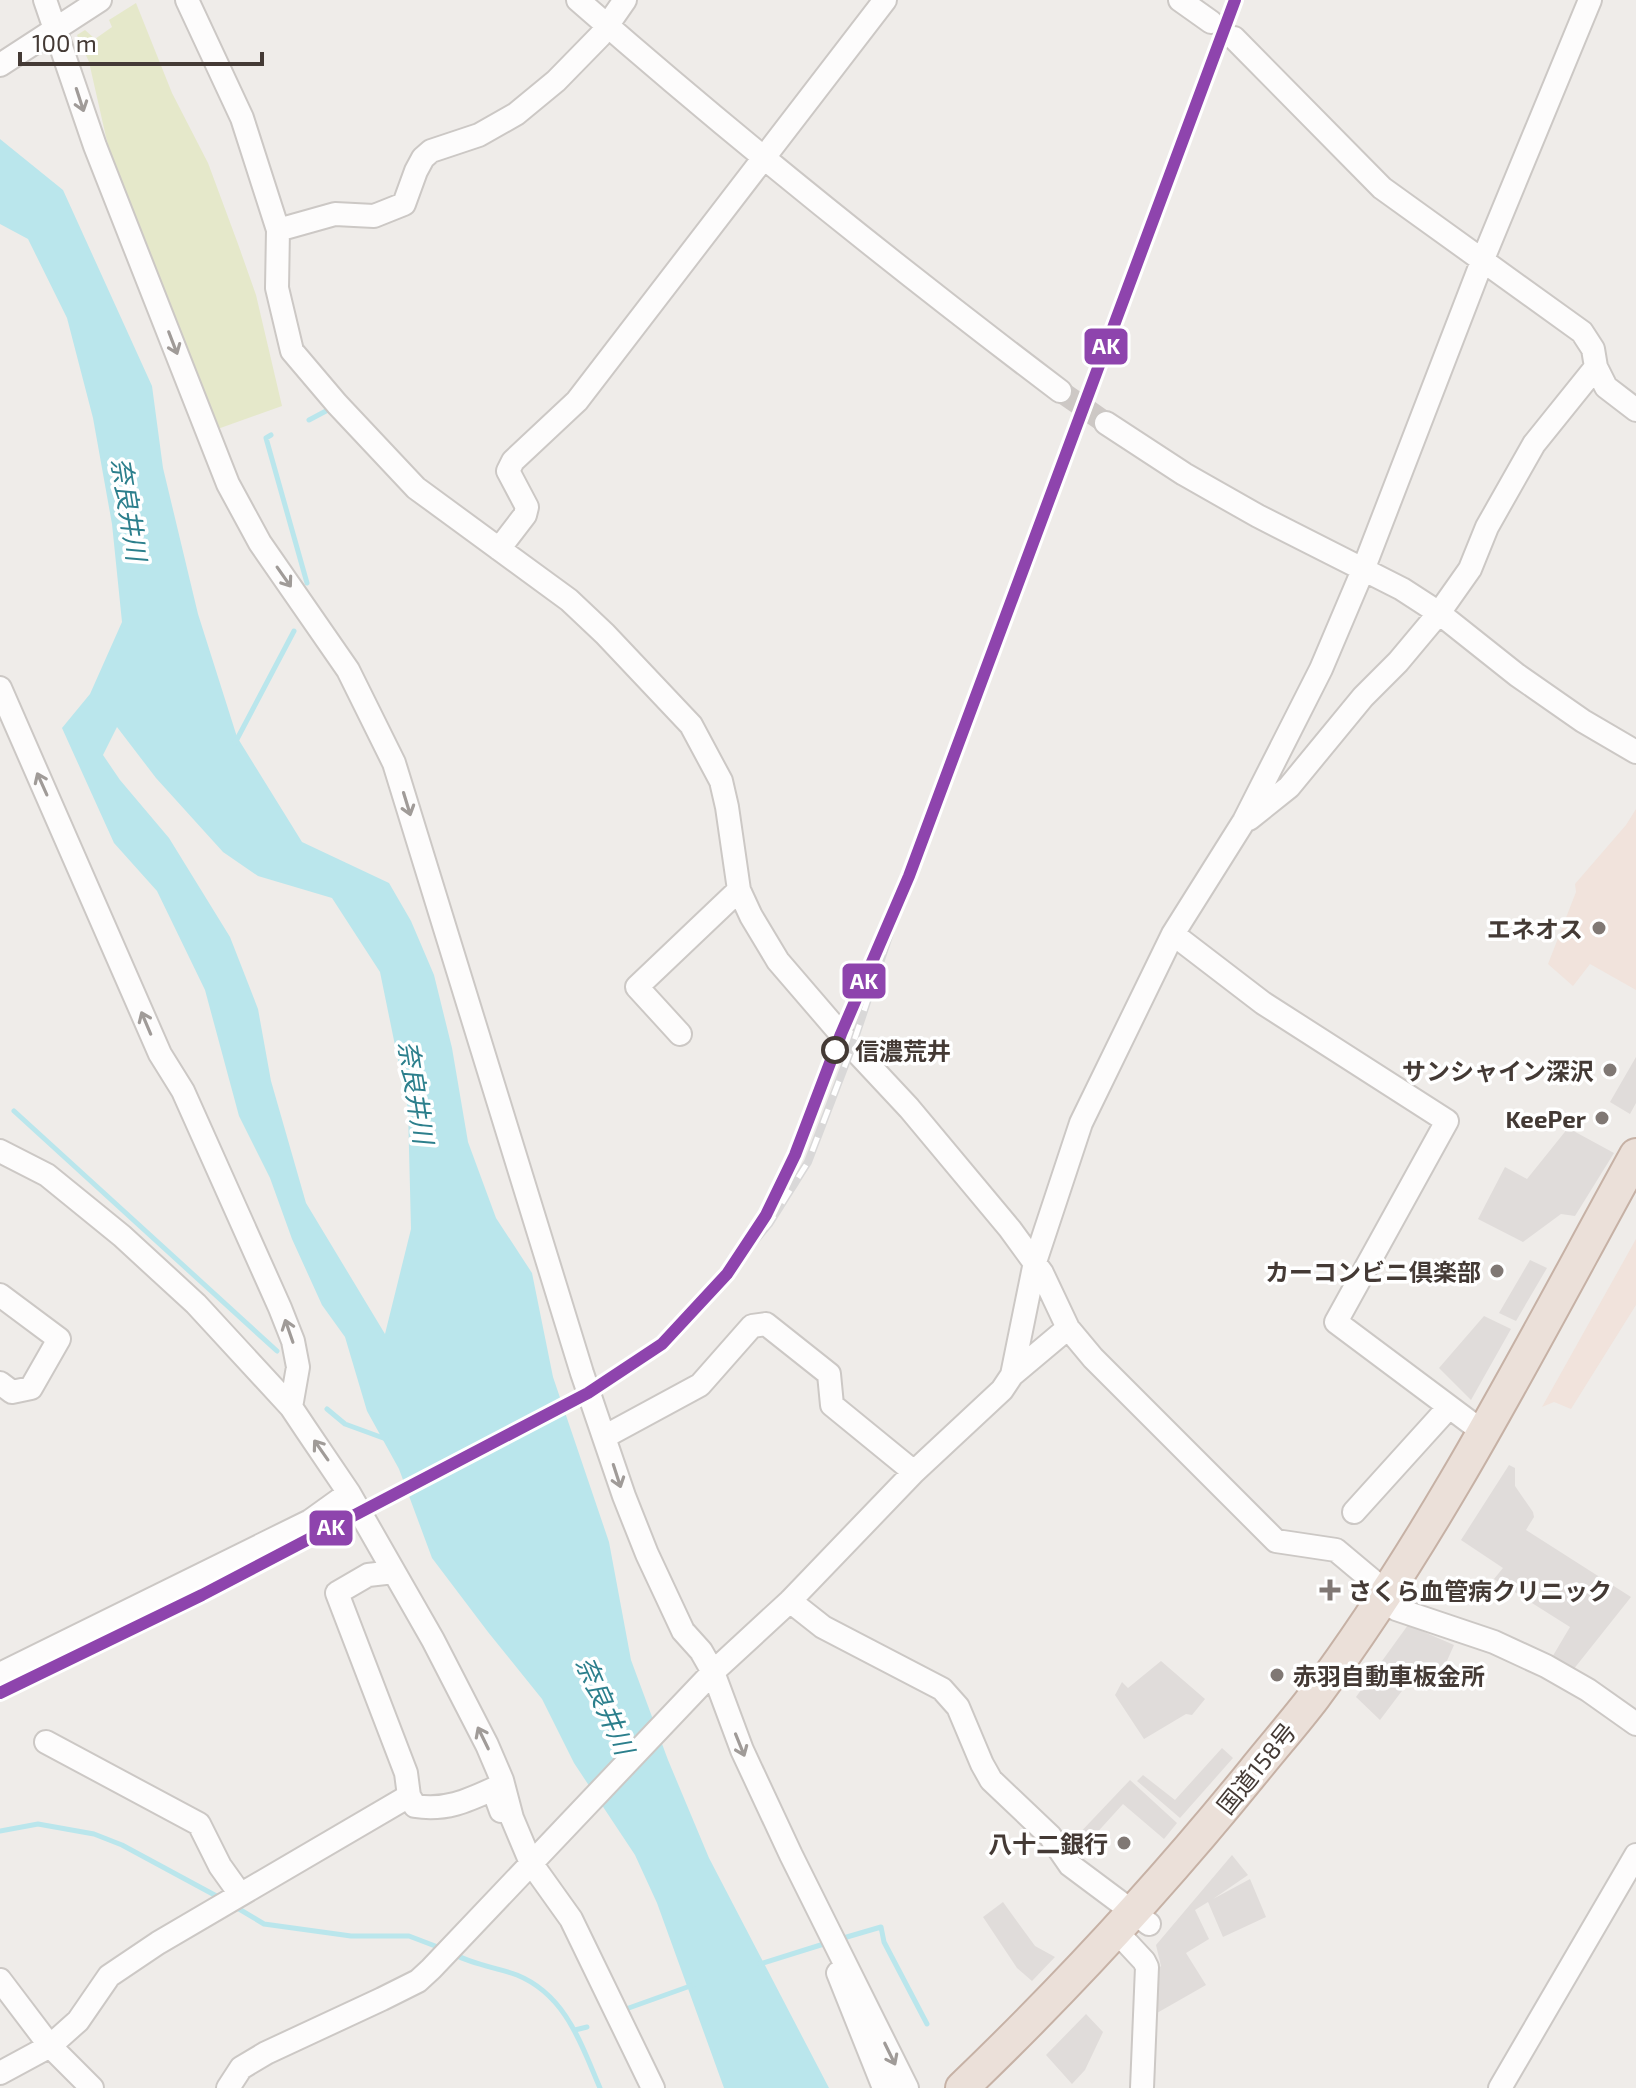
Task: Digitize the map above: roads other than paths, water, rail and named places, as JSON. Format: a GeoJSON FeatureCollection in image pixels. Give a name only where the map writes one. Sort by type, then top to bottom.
{"type":"FeatureCollection","features":[{"type":"Feature","properties":{"kind":"highway","name":"国道158号"},"geometry":{"type":"LineString","coordinates":[[1390,1601],[1636,1155]]}},
{"type":"Feature","properties":{"kind":"highway","name":"国道158号"},"geometry":{"type":"LineString","coordinates":[[988,2088],[1273,1777],[1505,1433],[1636,1197]]}},
{"type":"Feature","properties":{"kind":"highway","name":"国道158号"},"geometry":{"type":"LineString","coordinates":[[962,2088],[1133,1928]]}},
{"type":"Feature","properties":{"kind":"street"},"geometry":{"type":"LineString","coordinates":[[45,0],[95,146],[228,484],[260,543],[348,670],[394,763],[582,1373],[647,1554],[683,1631],[701,1651],[707,1678],[907,2088]]}},
{"type":"Feature","properties":{"kind":"street"},"geometry":{"type":"LineString","coordinates":[[0,65],[100,0]]}},
{"type":"Feature","properties":{"kind":"street"},"geometry":{"type":"LineString","coordinates":[[187,0],[242,118],[278,230],[277,288],[292,351],[416,488],[569,600],[691,725],[721,781],[739,890],[778,961],[909,1108],[1035,1262],[1068,1328],[1122,1390],[1276,1541],[1336,1550],[1390,1601],[1546,1666],[1588,1690],[1636,1724]]}},
{"type":"Feature","properties":{"kind":"street"},"geometry":{"type":"LineString","coordinates":[[578,0],[926,290],[1060,391]]}},
{"type":"Feature","properties":{"kind":"street"},"geometry":{"type":"LineString","coordinates":[[278,230],[335,214],[374,216],[404,204],[423,158],[431,151],[479,135],[516,114],[571,66],[625,0]]}},
{"type":"Feature","properties":{"kind":"street"},"geometry":{"type":"LineString","coordinates":[[499,549],[525,515],[527,507],[508,471],[513,461],[577,401],[885,0]]}},
{"type":"Feature","properties":{"kind":"street"},"geometry":{"type":"LineString","coordinates":[[1180,0],[1211,22]]}},
{"type":"Feature","properties":{"kind":"street"},"geometry":{"type":"LineString","coordinates":[[1012,1375],[1035,1262],[1081,1123],[1173,934],[1244,821],[1321,669],[1363,570],[1483,259],[1590,0]]}},
{"type":"Feature","properties":{"kind":"street"},"geometry":{"type":"LineString","coordinates":[[1234,38],[1382,188],[1582,332],[1593,349],[1596,367],[1606,387],[1636,410]]}},
{"type":"Feature","properties":{"kind":"street"},"geometry":{"type":"LineString","coordinates":[[1244,821],[1256,816],[1289,787],[1363,697],[1398,662],[1439,613],[1470,569],[1487,527],[1534,444],[1596,367]]}},
{"type":"Feature","properties":{"kind":"street"},"geometry":{"type":"LineString","coordinates":[[1106,423],[1245,509],[1402,589],[1439,613],[1517,675],[1583,721],[1636,752]]}},
{"type":"Feature","properties":{"kind":"street"},"geometry":{"type":"LineString","coordinates":[[0,688],[160,1054],[183,1091],[280,1308],[293,1341],[298,1367],[291,1407]]}},
{"type":"Feature","properties":{"kind":"street"},"geometry":{"type":"LineString","coordinates":[[680,1034],[637,987],[739,890]]}},
{"type":"Feature","properties":{"kind":"street"},"geometry":{"type":"LineString","coordinates":[[1173,934],[1263,1003],[1447,1121],[1336,1322],[1483,1432]]}},
{"type":"Feature","properties":{"kind":"street"},"geometry":{"type":"LineString","coordinates":[[0,1151],[47,1175],[122,1236],[196,1304],[291,1407],[349,1493],[433,1640],[487,1745],[502,1780],[512,1818],[571,1919],[653,2088]]}},
{"type":"Feature","properties":{"kind":"street"},"geometry":{"type":"LineString","coordinates":[[0,1295],[59,1339],[31,1388],[12,1392],[0,1383]]}},
{"type":"Feature","properties":{"kind":"street"},"geometry":{"type":"LineString","coordinates":[[604,1437],[700,1385],[752,1326],[766,1324],[829,1374],[832,1405],[914,1472]]}},
{"type":"Feature","properties":{"kind":"street"},"geometry":{"type":"LineString","coordinates":[[228,2088],[241,2068],[253,2061],[418,1981],[707,1678],[795,1596],[914,1472],[1002,1390],[1012,1375],[1068,1328]]}},
{"type":"Feature","properties":{"kind":"street"},"geometry":{"type":"LineString","coordinates":[[1354,1512],[1449,1407]]}},
{"type":"Feature","properties":{"kind":"street"},"geometry":{"type":"LineString","coordinates":[[0,1674],[310,1521],[349,1493]]}},
{"type":"Feature","properties":{"kind":"street"},"geometry":{"type":"LineString","coordinates":[[394,1572],[368,1575],[337,1593],[406,1773],[409,1796],[415,1806],[432,1809],[457,1805],[493,1789],[503,1819]]}},
{"type":"Feature","properties":{"kind":"street"},"geometry":{"type":"LineString","coordinates":[[795,1596],[823,1627],[942,1689],[958,1707],[991,1780],[1050,1836],[1070,1865],[1133,1928],[1147,1967],[1142,2088]]}},
{"type":"Feature","properties":{"kind":"street"},"geometry":{"type":"LineString","coordinates":[[46,1742],[199,1824],[220,1866],[240,1894]]}},
{"type":"Feature","properties":{"kind":"street"},"geometry":{"type":"LineString","coordinates":[[0,2073],[50,2046],[78,2021],[109,1976],[158,1943],[409,1796]]}},
{"type":"Feature","properties":{"kind":"street"},"geometry":{"type":"LineString","coordinates":[[1500,2088],[1636,1855]]}},
{"type":"Feature","properties":{"kind":"street"},"geometry":{"type":"LineString","coordinates":[[827,1925],[839,1981],[884,2088]]}},
{"type":"Feature","properties":{"kind":"street"},"geometry":{"type":"LineString","coordinates":[[0,1980],[50,2046],[92,2088]]}},
{"type":"Feature","properties":{"kind":"water","name":"奈良井川"},"geometry":{"type":"Polygon","coordinates":[[[0,139],[63,190],[152,386],[163,468],[198,614],[237,737],[302,842],[389,883],[411,921],[434,975],[452,1048],[468,1142],[496,1218],[532,1273],[553,1377],[609,1542],[631,1660],[709,1858],[829,2088],[724,2088],[657,1903],[635,1855],[574,1763],[542,1699],[432,1558],[399,1469],[367,1411],[345,1337],[322,1305],[292,1239],[270,1178],[239,1116],[205,990],[157,891],[114,843],[62,728],[90,694],[122,622],[112,524],[93,418],[67,318],[28,239],[0,224],[0,139]],[[117,727],[103,755],[169,838],[230,937],[258,1009],[271,1081],[306,1203],[385,1334],[411,1229],[408,1109],[380,972],[332,898],[258,876],[223,852],[156,778],[117,727]]]}},
{"type":"Feature","properties":{"kind":"waterway"},"geometry":{"type":"LineString","coordinates":[[309,420],[326,411]]}},
{"type":"Feature","properties":{"kind":"waterway"},"geometry":{"type":"LineString","coordinates":[[271,435],[266,438],[307,583]]}},
{"type":"Feature","properties":{"kind":"waterway"},"geometry":{"type":"LineString","coordinates":[[235,743],[294,631]]}},
{"type":"Feature","properties":{"kind":"waterway"},"geometry":{"type":"LineString","coordinates":[[14,1111],[277,1351]]}},
{"type":"Feature","properties":{"kind":"waterway"},"geometry":{"type":"LineString","coordinates":[[327,1409],[345,1424],[386,1439]]}},
{"type":"Feature","properties":{"kind":"waterway"},"geometry":{"type":"LineString","coordinates":[[0,1831],[38,1824],[94,1834],[122,1845],[222,1899]]}},
{"type":"Feature","properties":{"kind":"waterway"},"geometry":{"type":"LineString","coordinates":[[234,1906],[264,1924],[351,1936],[409,1936],[443,1949]]}},
{"type":"Feature","properties":{"kind":"waterway"},"geometry":{"type":"LineString","coordinates":[[840,1939],[881,1927],[884,1942],[927,2024]]}},
{"type":"Feature","properties":{"kind":"waterway"},"geometry":{"type":"LineString","coordinates":[[760,1964],[827,1943]]}},
{"type":"Feature","properties":{"kind":"waterway"},"geometry":{"type":"LineString","coordinates":[[452,1953],[517,1975],[548,1995],[570,2022],[600,2088]]}},
{"type":"Feature","properties":{"kind":"waterway"},"geometry":{"type":"LineString","coordinates":[[626,2009],[693,1985]]}},
{"type":"Feature","properties":{"kind":"waterway"},"geometry":{"type":"LineString","coordinates":[[575,2030],[587,2027]]}},
{"type":"Feature","properties":{"kind":"tunnel"},"geometry":{"type":"LineString","coordinates":[[1060,391],[1106,423]]}},
{"type":"Feature","properties":{"kind":"railway"},"geometry":{"type":"LineString","coordinates":[[727,1274],[769,1224],[808,1162],[852,1047],[909,876]]}},
{"type":"Feature","properties":{"kind":"place","name":"エネオス"},"geometry":{"type":"Point","coordinates":[1599,928]}},
{"type":"Feature","properties":{"kind":"place","name":"信濃荒井"},"geometry":{"type":"Point","coordinates":[835,1050]}},
{"type":"Feature","properties":{"kind":"place","name":"サンシャイン深沢"},"geometry":{"type":"Point","coordinates":[1610,1070]}},
{"type":"Feature","properties":{"kind":"place","name":"KeePer"},"geometry":{"type":"Point","coordinates":[1602,1118]}},
{"type":"Feature","properties":{"kind":"place","name":"カーコンビニ倶楽部"},"geometry":{"type":"Point","coordinates":[1497,1271]}},
{"type":"Feature","properties":{"kind":"place","name":"さくら血管病クリニック"},"geometry":{"type":"Point","coordinates":[1330,1590]}},
{"type":"Feature","properties":{"kind":"place","name":"赤羽自動車板金所"},"geometry":{"type":"Point","coordinates":[1277,1675]}},
{"type":"Feature","properties":{"kind":"place","name":"八十二銀行"},"geometry":{"type":"Point","coordinates":[1124,1843]}}]}
